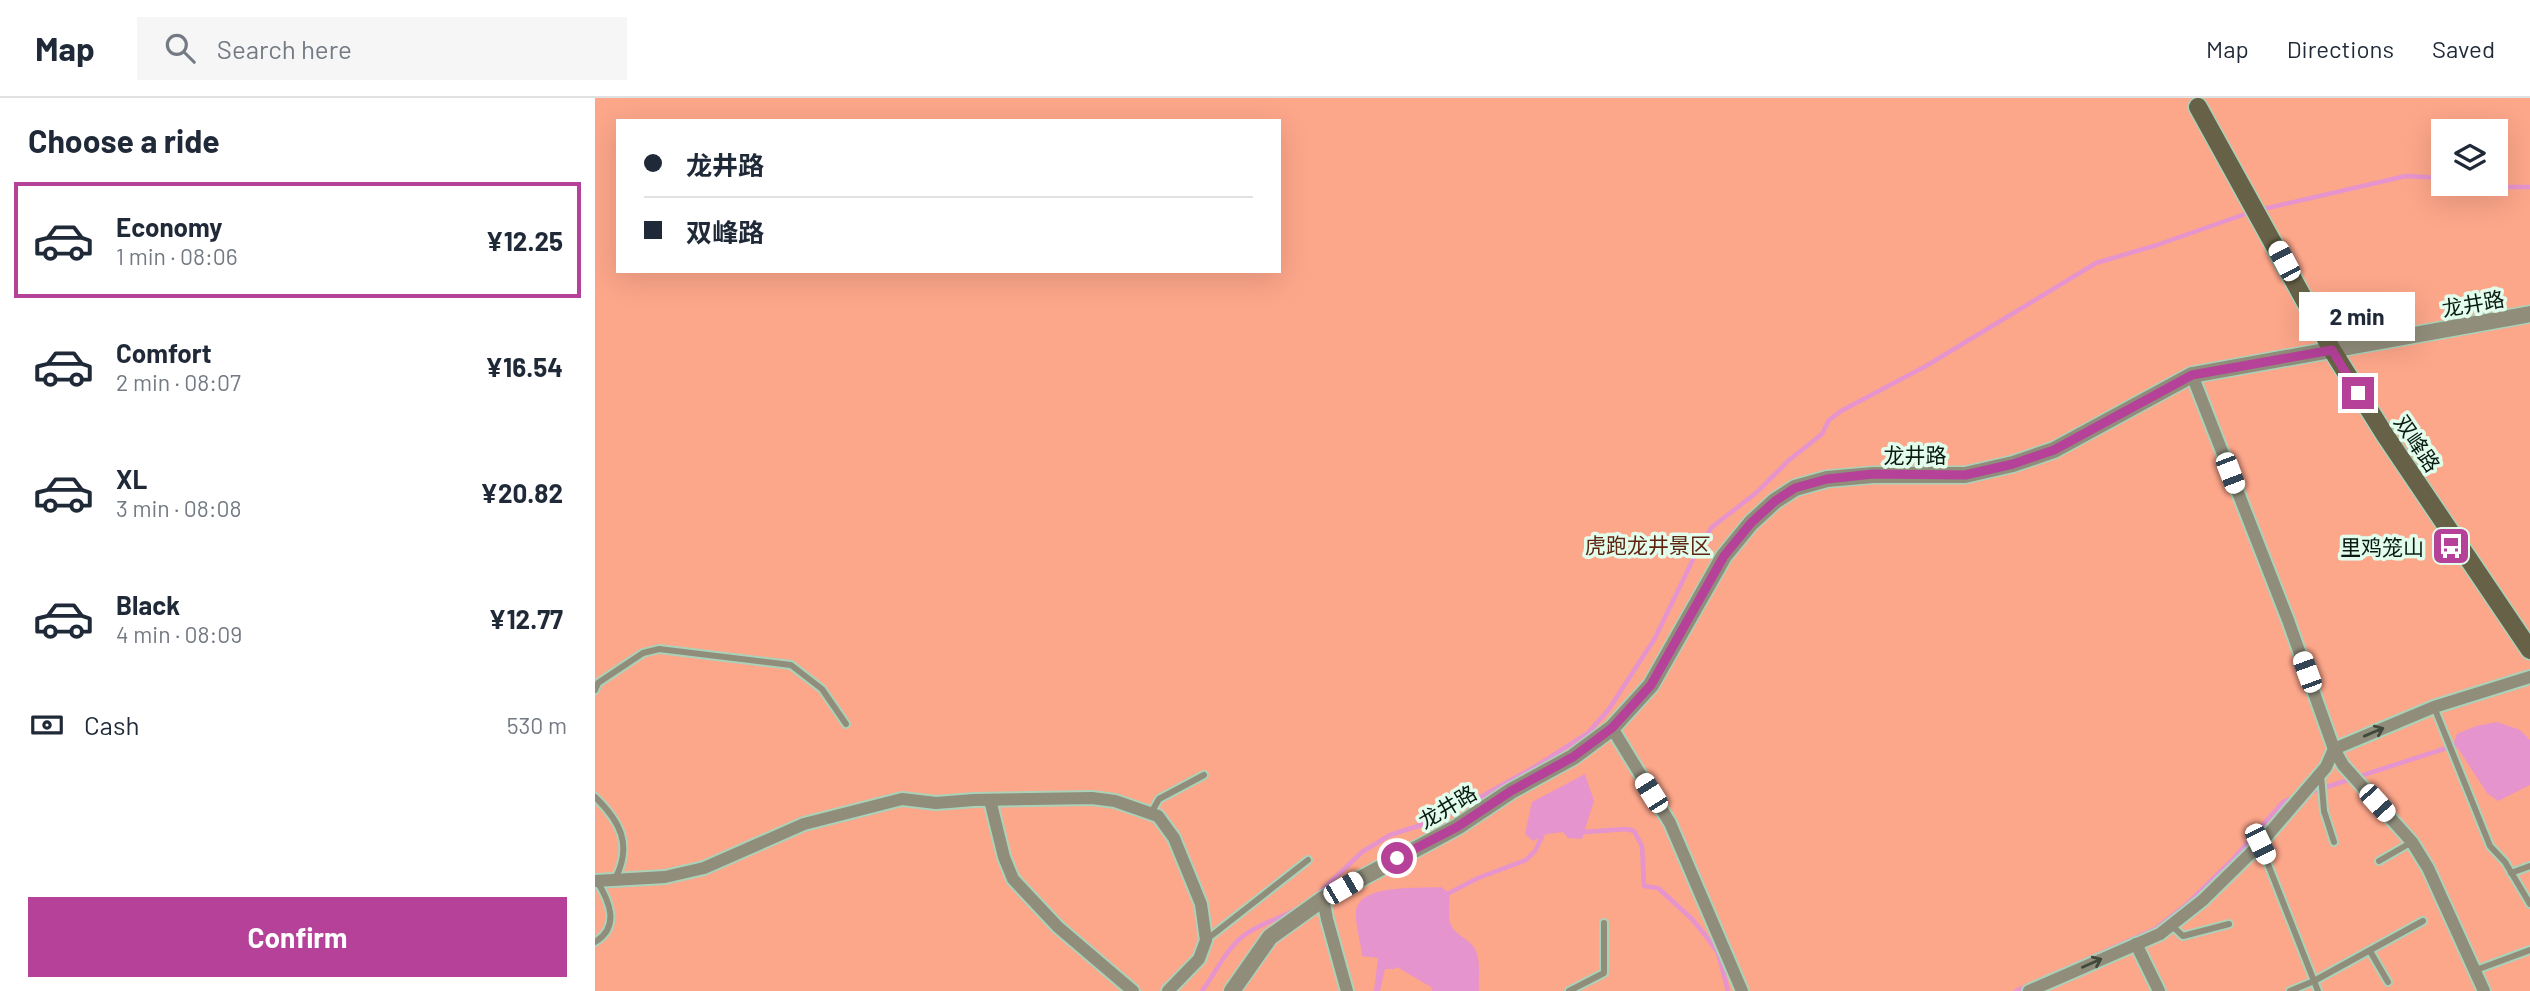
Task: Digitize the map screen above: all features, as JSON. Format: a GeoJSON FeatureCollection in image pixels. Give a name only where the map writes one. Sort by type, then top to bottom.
{"type":"FeatureCollection","features":[{"type":"Feature","properties":{"kind":"main road","name":"双峰路"},"geometry":{"type":"LineString","coordinates":[[2198,107],[2332,350],[2385,435],[2530,650]]}},
{"type":"Feature","properties":{"kind":"street","name":"龙井路"},"geometry":{"type":"LineString","coordinates":[[1232,991],[1270,937],[1323,900],[1457,827],[1511,791],[1573,757],[1612,728],[1651,685],[1724,556],[1751,523],[1775,501],[1795,488],[1827,479],[1873,474],[1965,475],[2013,464],[2054,450],[2192,375],[2530,314]]}},
{"type":"Feature","properties":{"kind":"street"},"geometry":{"type":"LineString","coordinates":[[2192,375],[2288,620],[2334,749],[2343,765],[2412,842],[2428,868],[2484,991]]}},
{"type":"Feature","properties":{"kind":"street"},"geometry":{"type":"LineString","coordinates":[[2029,991],[2160,934],[2203,900],[2260,844],[2321,772],[2334,749],[2434,707],[2530,677]]}},
{"type":"Feature","properties":{"kind":"street"},"geometry":{"type":"LineString","coordinates":[[1612,728],[1670,823],[1742,991]]}},
{"type":"Feature","properties":{"kind":"street"},"geometry":{"type":"LineString","coordinates":[[596,881],[665,877],[704,868],[804,824],[902,799],[936,803],[1092,798],[1115,801],[1158,816],[1174,838],[1201,904],[1206,940],[1199,959],[1168,991]]}},
{"type":"Feature","properties":{"kind":"street"},"geometry":{"type":"LineString","coordinates":[[991,800],[1004,858],[1013,879],[1058,927],[1133,991]]}},
{"type":"Feature","properties":{"kind":"street"},"geometry":{"type":"LineString","coordinates":[[1323,900],[1347,991]]}},
{"type":"Feature","properties":{"kind":"street"},"geometry":{"type":"LineString","coordinates":[[2136,943],[2158,991]]}},
{"type":"Feature","properties":{"kind":"lane"},"geometry":{"type":"LineString","coordinates":[[595,691],[598,683],[643,653],[659,649],[791,664],[822,689],[846,724]]}},
{"type":"Feature","properties":{"kind":"lane"},"geometry":{"type":"LineString","coordinates":[[2434,707],[2490,846],[2530,904]]}},
{"type":"Feature","properties":{"kind":"lane"},"geometry":{"type":"LineString","coordinates":[[2321,772],[2324,811],[2334,842]]}},
{"type":"Feature","properties":{"kind":"lane"},"geometry":{"type":"LineString","coordinates":[[1151,813],[1159,799],[1204,775]]}},
{"type":"Feature","properties":{"kind":"lane"},"geometry":{"type":"LineString","coordinates":[[595,797],[605,807],[622,835],[622,865],[614,880]]}},
{"type":"Feature","properties":{"kind":"lane"},"geometry":{"type":"LineString","coordinates":[[2379,861],[2412,842]]}},
{"type":"Feature","properties":{"kind":"lane"},"geometry":{"type":"LineString","coordinates":[[2260,844],[2318,991]]}},
{"type":"Feature","properties":{"kind":"lane"},"geometry":{"type":"LineString","coordinates":[[1206,940],[1308,860]]}},
{"type":"Feature","properties":{"kind":"lane"},"geometry":{"type":"LineString","coordinates":[[2511,873],[2530,866]]}},
{"type":"Feature","properties":{"kind":"lane"},"geometry":{"type":"LineString","coordinates":[[595,943],[605,936],[611,922],[607,897],[596,881]]}},
{"type":"Feature","properties":{"kind":"lane"},"geometry":{"type":"LineString","coordinates":[[2290,991],[2314,981],[2423,921]]}},
{"type":"Feature","properties":{"kind":"lane"},"geometry":{"type":"LineString","coordinates":[[1570,991],[1604,973],[1604,923]]}},
{"type":"Feature","properties":{"kind":"lane"},"geometry":{"type":"LineString","coordinates":[[2171,925],[2183,936],[2229,924]]}},
{"type":"Feature","properties":{"kind":"lane"},"geometry":{"type":"LineString","coordinates":[[2476,970],[2530,950]]}},
{"type":"Feature","properties":{"kind":"lane"},"geometry":{"type":"LineString","coordinates":[[2370,951],[2388,982]]}},
{"type":"Feature","properties":{"kind":"green space","name":"虎跑龙井景区"},"geometry":{"type":"Polygon","coordinates":[[[595,98],[2530,98],[2530,991],[595,991],[595,98]]]}},
{"type":"Feature","properties":{"kind":"shaded area"},"geometry":{"type":"Polygon","coordinates":[[[2497,722],[2520,730],[2530,740],[2530,785],[2498,801],[2487,793],[2454,742],[2457,734],[2476,726],[2497,722]]]}},
{"type":"Feature","properties":{"kind":"shaded area"},"geometry":{"type":"Polygon","coordinates":[[[1585,774],[1594,801],[1582,839],[1568,838],[1563,832],[1547,834],[1533,841],[1525,834],[1532,802],[1585,774]]]}},
{"type":"Feature","properties":{"kind":"shaded area"},"geometry":{"type":"Polygon","coordinates":[[[1441,887],[1449,893],[1452,926],[1476,951],[1479,962],[1479,991],[1432,991],[1431,987],[1397,967],[1385,969],[1380,991],[1374,991],[1378,958],[1362,956],[1356,917],[1359,903],[1367,896],[1391,889],[1441,887]]]}},
{"type":"Feature","properties":{"kind":"waterway"},"geometry":{"type":"LineString","coordinates":[[2259,210],[2406,176],[2431,177]]}},
{"type":"Feature","properties":{"kind":"waterway"},"geometry":{"type":"LineString","coordinates":[[2508,187],[2530,187]]}},
{"type":"Feature","properties":{"kind":"waterway"},"geometry":{"type":"LineString","coordinates":[[1318,894],[1362,852],[1390,835],[1443,818],[1538,765],[1588,733],[1609,709],[1655,638],[1699,547],[1712,527],[1756,493],[1789,460],[1822,434],[1829,420],[1841,411],[1926,366],[2096,263],[2251,212]]}},
{"type":"Feature","properties":{"kind":"waterway"},"geometry":{"type":"LineString","coordinates":[[2308,793],[2459,744]]}},
{"type":"Feature","properties":{"kind":"waterway"},"geometry":{"type":"LineString","coordinates":[[2016,991],[2155,929],[2187,904],[2235,857],[2283,802],[2296,796]]}},
{"type":"Feature","properties":{"kind":"waterway"},"geometry":{"type":"LineString","coordinates":[[1585,832],[1626,829],[1634,831],[1642,846],[1644,886],[1658,888],[1692,919],[1705,935],[1718,953],[1728,991]]}},
{"type":"Feature","properties":{"kind":"waterway"},"geometry":{"type":"LineString","coordinates":[[1449,893],[1478,878],[1526,860],[1535,851],[1542,837]]}},
{"type":"Feature","properties":{"kind":"waterway"},"geometry":{"type":"LineString","coordinates":[[1202,991],[1225,956],[1242,937],[1253,929],[1297,909]]}},
{"type":"Feature","properties":{"kind":"place","name":"里鸡笼山"},"geometry":{"type":"Point","coordinates":[2451,546]}},
{"type":"Feature","properties":{"kind":"route"},"geometry":{"type":"LineString","coordinates":[[1397,858],[1457,827],[1511,791],[1573,757],[1612,728],[1651,685],[1724,556],[1751,523],[1775,501],[1795,488],[1827,479],[1873,474],[1965,475],[2013,464],[2054,450],[2192,375],[2332,350],[2358,393]]}}]}
